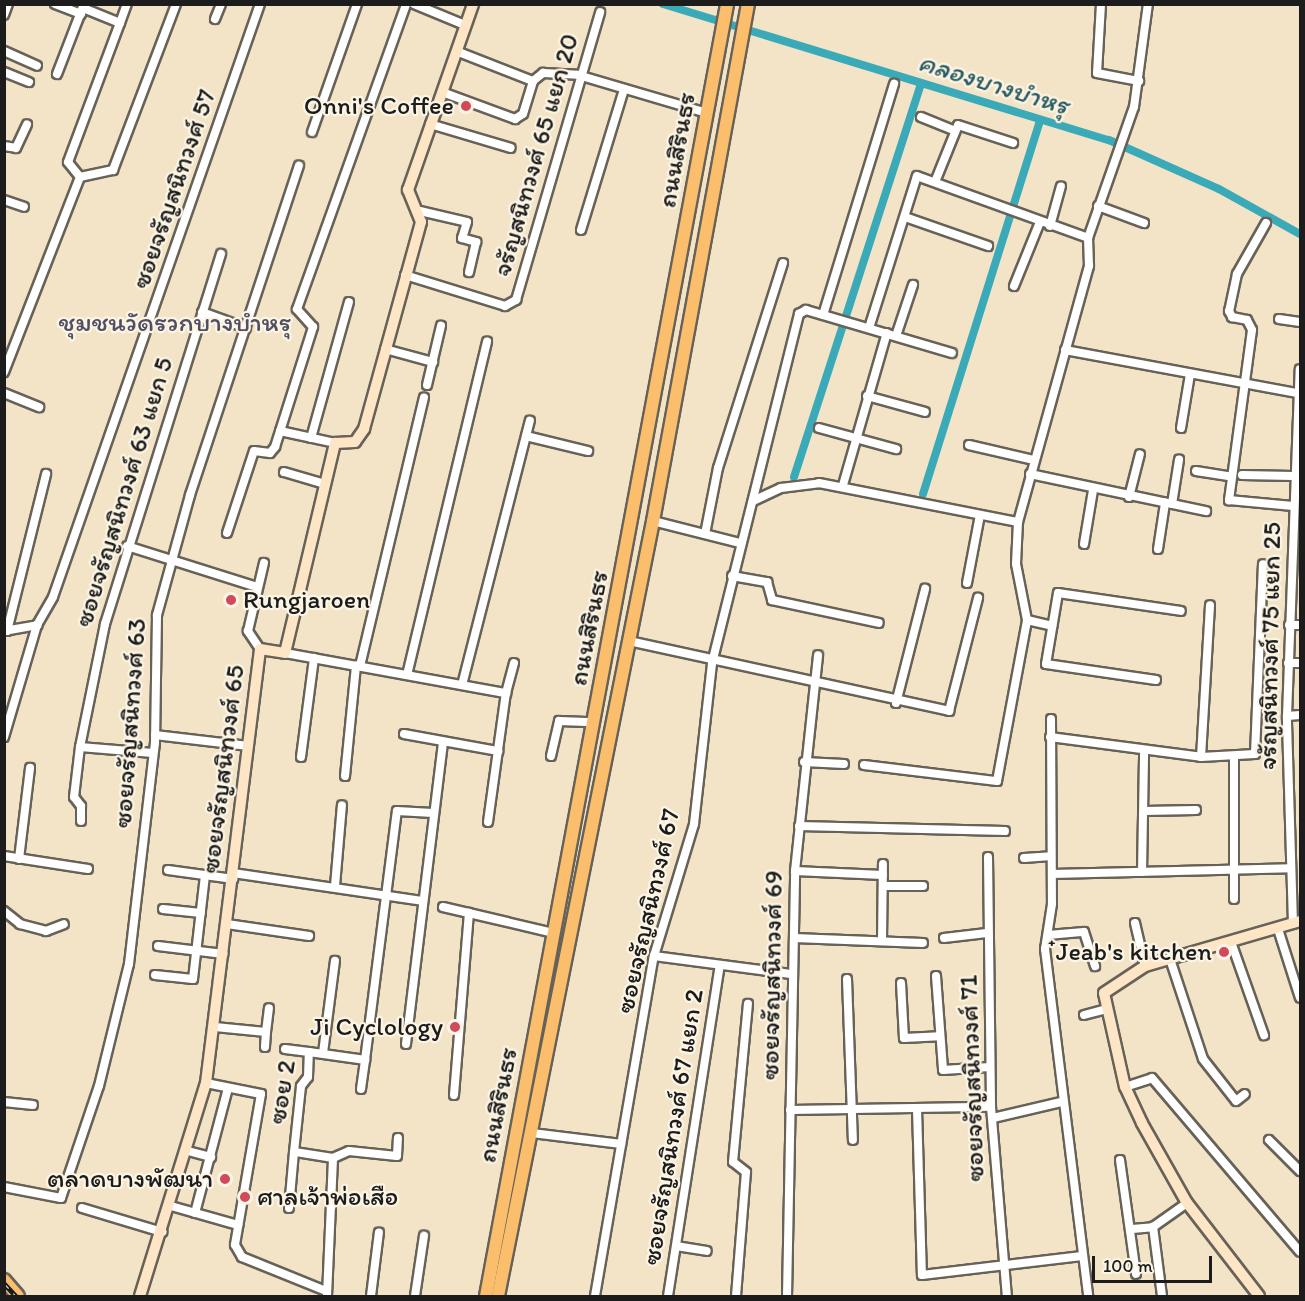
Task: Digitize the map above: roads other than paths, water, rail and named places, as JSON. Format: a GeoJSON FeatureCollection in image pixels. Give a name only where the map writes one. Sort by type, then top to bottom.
{"type":"FeatureCollection","features":[{"type":"Feature","properties":{"kind":"main road","name":"ถนนสิรินธร"},"geometry":{"type":"LineString","coordinates":[[486,1296],[727,4]]}},
{"type":"Feature","properties":{"kind":"main road","name":"ถนนสิรินธร"},"geometry":{"type":"LineString","coordinates":[[498,1296],[653,521],[747,9]]}},
{"type":"Feature","properties":{"kind":"main road"},"geometry":{"type":"LineString","coordinates":[[650,419],[670,425]]}},
{"type":"Feature","properties":{"kind":"main road"},"geometry":{"type":"LineString","coordinates":[[647,435],[667,440]]}},
{"type":"Feature","properties":{"kind":"main road","name":"ถนนสิรินธร"},"geometry":{"type":"LineString","coordinates":[[505,1296],[508,1251]]}},
{"type":"Feature","properties":{"kind":"main road","name":"ถนนสิรินธร"},"geometry":{"type":"LineString","coordinates":[[480,1296],[492,1260]]}},
{"type":"Feature","properties":{"kind":"main road"},"geometry":{"type":"LineString","coordinates":[[4,1280],[18,1296]]}},
{"type":"Feature","properties":{"kind":"street"},"geometry":{"type":"LineString","coordinates":[[4,15],[8,4]]}},
{"type":"Feature","properties":{"kind":"street"},"geometry":{"type":"LineString","coordinates":[[55,4],[83,9],[120,23]]}},
{"type":"Feature","properties":{"kind":"street"},"geometry":{"type":"LineString","coordinates":[[85,177],[68,162],[127,4]]}},
{"type":"Feature","properties":{"kind":"street"},"geometry":{"type":"LineString","coordinates":[[85,177],[113,170],[176,4]]}},
{"type":"Feature","properties":{"kind":"street"},"geometry":{"type":"LineString","coordinates":[[215,19],[221,4]]}},
{"type":"Feature","properties":{"kind":"street","name":"ซอยจรัญสนิทวงศ์ 57"},"geometry":{"type":"LineString","coordinates":[[4,737],[37,625],[53,597],[260,4]]}},
{"type":"Feature","properties":{"kind":"street"},"geometry":{"type":"LineString","coordinates":[[312,132],[357,4]]}},
{"type":"Feature","properties":{"kind":"street"},"geometry":{"type":"LineString","coordinates":[[227,533],[253,454],[273,451],[314,327],[297,309],[406,4]]}},
{"type":"Feature","properties":{"kind":"street"},"geometry":{"type":"LineString","coordinates":[[414,4],[465,25]]}},
{"type":"Feature","properties":{"kind":"street"},"geometry":{"type":"LineString","coordinates":[[280,430],[335,443],[360,438],[405,275],[420,211],[408,190],[473,4]]}},
{"type":"Feature","properties":{"kind":"street"},"geometry":{"type":"LineString","coordinates":[[1101,4],[1097,73],[1139,81]]}},
{"type":"Feature","properties":{"kind":"street"},"geometry":{"type":"LineString","coordinates":[[864,765],[997,781],[1027,620],[1017,564],[1018,522],[1089,266],[1088,238],[1139,81],[1148,4]]}},
{"type":"Feature","properties":{"kind":"street"},"geometry":{"type":"LineString","coordinates":[[57,74],[83,9]]}},
{"type":"Feature","properties":{"kind":"street","name":"จรัญสนิทวงศ์ 65 แยก 20"},"geometry":{"type":"LineString","coordinates":[[405,275],[505,306],[516,300],[578,75],[600,12]]}},
{"type":"Feature","properties":{"kind":"street"},"geometry":{"type":"LineString","coordinates":[[4,51],[37,66]]}},
{"type":"Feature","properties":{"kind":"street"},"geometry":{"type":"LineString","coordinates":[[456,51],[533,81]]}},
{"type":"Feature","properties":{"kind":"street"},"geometry":{"type":"LineString","coordinates":[[4,72],[28,82]]}},
{"type":"Feature","properties":{"kind":"street"},"geometry":{"type":"LineString","coordinates":[[442,92],[515,119],[523,114],[533,81],[543,73],[578,75],[707,113]]}},
{"type":"Feature","properties":{"kind":"street"},"geometry":{"type":"LineString","coordinates":[[894,84],[823,315],[952,353]]}},
{"type":"Feature","properties":{"kind":"street"},"geometry":{"type":"LineString","coordinates":[[581,230],[624,90]]}},
{"type":"Feature","properties":{"kind":"street"},"geometry":{"type":"LineString","coordinates":[[921,117],[954,130]]}},
{"type":"Feature","properties":{"kind":"street"},"geometry":{"type":"LineString","coordinates":[[4,146],[16,148],[27,124]]}},
{"type":"Feature","properties":{"kind":"street"},"geometry":{"type":"LineString","coordinates":[[430,124],[511,148]]}},
{"type":"Feature","properties":{"kind":"street"},"geometry":{"type":"LineString","coordinates":[[935,182],[954,130],[962,125],[1013,143]]}},
{"type":"Feature","properties":{"kind":"street","name":"ซอยจรัญสนิทวงศ์ 63"},"geometry":{"type":"LineString","coordinates":[[4,1187],[54,1201],[61,1198],[71,1172],[129,964],[155,735],[152,642],[172,558],[299,166]]}},
{"type":"Feature","properties":{"kind":"street"},"geometry":{"type":"LineString","coordinates":[[869,328],[917,176],[1088,238]]}},
{"type":"Feature","properties":{"kind":"street"},"geometry":{"type":"LineString","coordinates":[[4,372],[8,354],[85,177]]}},
{"type":"Feature","properties":{"kind":"street"},"geometry":{"type":"LineString","coordinates":[[1050,226],[1061,186]]}},
{"type":"Feature","properties":{"kind":"street"},"geometry":{"type":"LineString","coordinates":[[4,200],[24,207]]}},
{"type":"Feature","properties":{"kind":"street"},"geometry":{"type":"LineString","coordinates":[[1098,206],[1144,223]]}},
{"type":"Feature","properties":{"kind":"street"},"geometry":{"type":"LineString","coordinates":[[420,211],[467,222],[462,238],[476,242],[469,272]]}},
{"type":"Feature","properties":{"kind":"street"},"geometry":{"type":"LineString","coordinates":[[905,217],[988,246]]}},
{"type":"Feature","properties":{"kind":"street"},"geometry":{"type":"LineString","coordinates":[[1014,286],[1040,222]]}},
{"type":"Feature","properties":{"kind":"street"},"geometry":{"type":"LineString","coordinates":[[1266,223],[1237,274],[1229,311],[1232,317],[1247,320],[1252,330],[1232,477],[1232,504],[1293,506]]}},
{"type":"Feature","properties":{"kind":"street","name":"ซอยจรัญสนิทวงศ์ 63 แยก 5"},"geometry":{"type":"LineString","coordinates":[[81,821],[81,806],[74,797],[80,747],[127,546],[221,254]]}},
{"type":"Feature","properties":{"kind":"street"},"geometry":{"type":"LineString","coordinates":[[705,534],[718,468],[783,263]]}},
{"type":"Feature","properties":{"kind":"street"},"geometry":{"type":"LineString","coordinates":[[896,336],[913,285]]}},
{"type":"Feature","properties":{"kind":"street"},"geometry":{"type":"LineString","coordinates":[[311,438],[349,302]]}},
{"type":"Feature","properties":{"kind":"street","name":"ซอยจรัญสนิทวงศ์ 67"},"geometry":{"type":"LineString","coordinates":[[595,1296],[654,956],[694,824],[712,663],[739,543],[753,501],[802,310],[823,315]]}},
{"type":"Feature","properties":{"kind":"street"},"geometry":{"type":"LineString","coordinates":[[202,312],[246,328]]}},
{"type":"Feature","properties":{"kind":"street"},"geometry":{"type":"LineString","coordinates":[[1279,319],[1300,322]]}},
{"type":"Feature","properties":{"kind":"street"},"geometry":{"type":"LineString","coordinates":[[427,385],[441,326]]}},
{"type":"Feature","properties":{"kind":"street"},"geometry":{"type":"LineString","coordinates":[[843,485],[887,333]]}},
{"type":"Feature","properties":{"kind":"street"},"geometry":{"type":"LineString","coordinates":[[407,675],[488,341]]}},
{"type":"Feature","properties":{"kind":"street"},"geometry":{"type":"LineString","coordinates":[[385,349],[433,362]]}},
{"type":"Feature","properties":{"kind":"street"},"geometry":{"type":"LineString","coordinates":[[1065,350],[1296,393]]}},
{"type":"Feature","properties":{"kind":"street","name":"จรัญสนิทวงศ์ 75 แยก 25"},"geometry":{"type":"LineString","coordinates":[[1297,922],[1291,868],[1287,716],[1289,625],[1297,573],[1293,476],[1296,393],[1300,369]]}},
{"type":"Feature","properties":{"kind":"street"},"geometry":{"type":"LineString","coordinates":[[1181,428],[1190,374]]}},
{"type":"Feature","properties":{"kind":"street"},"geometry":{"type":"LineString","coordinates":[[4,393],[39,407]]}},
{"type":"Feature","properties":{"kind":"street"},"geometry":{"type":"LineString","coordinates":[[867,396],[925,412]]}},
{"type":"Feature","properties":{"kind":"street"},"geometry":{"type":"LineString","coordinates":[[345,776],[358,666],[424,398]]}},
{"type":"Feature","properties":{"kind":"street"},"geometry":{"type":"LineString","coordinates":[[462,685],[530,421]]}},
{"type":"Feature","properties":{"kind":"street"},"geometry":{"type":"LineString","coordinates":[[819,428],[896,449]]}},
{"type":"Feature","properties":{"kind":"street"},"geometry":{"type":"LineString","coordinates":[[526,436],[588,451]]}},
{"type":"Feature","properties":{"kind":"street","name":"ซอยจรัญสนิทวงศ์ 65"},"geometry":{"type":"LineString","coordinates":[[140,1296],[171,1206],[206,1083],[215,1027],[260,649],[285,653],[335,443]]}},
{"type":"Feature","properties":{"kind":"street"},"geometry":{"type":"LineString","coordinates":[[969,445],[1034,460]]}},
{"type":"Feature","properties":{"kind":"street"},"geometry":{"type":"LineString","coordinates":[[1129,498],[1140,454]]}},
{"type":"Feature","properties":{"kind":"street"},"geometry":{"type":"LineString","coordinates":[[1158,549],[1179,460]]}},
{"type":"Feature","properties":{"kind":"street"},"geometry":{"type":"LineString","coordinates":[[1196,471],[1232,477]]}},
{"type":"Feature","properties":{"kind":"street"},"geometry":{"type":"LineString","coordinates":[[284,472],[325,484]]}},
{"type":"Feature","properties":{"kind":"street"},"geometry":{"type":"LineString","coordinates":[[37,625],[6,631],[46,474]]}},
{"type":"Feature","properties":{"kind":"street"},"geometry":{"type":"LineString","coordinates":[[1030,474],[1129,498],[1206,511]]}},
{"type":"Feature","properties":{"kind":"street"},"geometry":{"type":"LineString","coordinates":[[1242,475],[1293,476]]}},
{"type":"Feature","properties":{"kind":"street"},"geometry":{"type":"LineString","coordinates":[[753,501],[806,483],[843,485],[1018,522]]}},
{"type":"Feature","properties":{"kind":"street"},"geometry":{"type":"LineString","coordinates":[[1084,544],[1093,490]]}},
{"type":"Feature","properties":{"kind":"street"},"geometry":{"type":"LineString","coordinates":[[967,583],[981,515]]}},
{"type":"Feature","properties":{"kind":"street"},"geometry":{"type":"LineString","coordinates":[[653,521],[739,543]]}},
{"type":"Feature","properties":{"kind":"street"},"geometry":{"type":"LineString","coordinates":[[127,546],[172,558],[257,587]]}},
{"type":"Feature","properties":{"kind":"street"},"geometry":{"type":"LineString","coordinates":[[260,649],[248,631],[264,563]]}},
{"type":"Feature","properties":{"kind":"street"},"geometry":{"type":"LineString","coordinates":[[1050,737],[1144,752],[1201,757],[1234,757],[1256,753],[1263,564]]}},
{"type":"Feature","properties":{"kind":"street"},"geometry":{"type":"LineString","coordinates":[[732,576],[767,582],[772,600],[879,623]]}},
{"type":"Feature","properties":{"kind":"street"},"geometry":{"type":"LineString","coordinates":[[896,703],[925,589]]}},
{"type":"Feature","properties":{"kind":"street"},"geometry":{"type":"LineString","coordinates":[[1156,680],[1046,665],[1059,592],[1181,611]]}},
{"type":"Feature","properties":{"kind":"street"},"geometry":{"type":"LineString","coordinates":[[629,641],[712,663],[813,682],[896,703],[949,711],[978,598]]}},
{"type":"Feature","properties":{"kind":"street"},"geometry":{"type":"LineString","coordinates":[[1201,757],[1210,605]]}},
{"type":"Feature","properties":{"kind":"street"},"geometry":{"type":"LineString","coordinates":[[1027,620],[1052,626]]}},
{"type":"Feature","properties":{"kind":"street"},"geometry":{"type":"LineString","coordinates":[[1289,625],[1300,625]]}},
{"type":"Feature","properties":{"kind":"street"},"geometry":{"type":"LineString","coordinates":[[285,653],[506,693]]}},
{"type":"Feature","properties":{"kind":"street","name":"ซอยจรัญสนิทวงศ์ 69"},"geometry":{"type":"LineString","coordinates":[[787,1296],[791,974],[795,871],[804,762],[818,655]]}},
{"type":"Feature","properties":{"kind":"street"},"geometry":{"type":"LineString","coordinates":[[300,757],[314,658]]}},
{"type":"Feature","properties":{"kind":"street"},"geometry":{"type":"LineString","coordinates":[[488,822],[506,693],[514,663]]}},
{"type":"Feature","properties":{"kind":"street"},"geometry":{"type":"LineString","coordinates":[[1288,663],[1300,663]]}},
{"type":"Feature","properties":{"kind":"street"},"geometry":{"type":"LineString","coordinates":[[1287,716],[1300,715]]}},
{"type":"Feature","properties":{"kind":"street"},"geometry":{"type":"LineString","coordinates":[[1051,719],[1052,874],[1046,959],[1061,1102],[1088,1296]]}},
{"type":"Feature","properties":{"kind":"street"},"geometry":{"type":"LineString","coordinates":[[551,756],[559,720],[594,722]]}},
{"type":"Feature","properties":{"kind":"street"},"geometry":{"type":"LineString","coordinates":[[404,734],[498,751]]}},
{"type":"Feature","properties":{"kind":"street"},"geometry":{"type":"LineString","coordinates":[[155,735],[248,746]]}},
{"type":"Feature","properties":{"kind":"street"},"geometry":{"type":"LineString","coordinates":[[406,1044],[443,742]]}},
{"type":"Feature","properties":{"kind":"street"},"geometry":{"type":"LineString","coordinates":[[80,747],[153,753]]}},
{"type":"Feature","properties":{"kind":"street"},"geometry":{"type":"LineString","coordinates":[[1142,872],[1144,752]]}},
{"type":"Feature","properties":{"kind":"street"},"geometry":{"type":"LineString","coordinates":[[1234,757],[1234,899]]}},
{"type":"Feature","properties":{"kind":"street"},"geometry":{"type":"LineString","coordinates":[[804,762],[844,764]]}},
{"type":"Feature","properties":{"kind":"street"},"geometry":{"type":"LineString","coordinates":[[19,859],[30,768]]}},
{"type":"Feature","properties":{"kind":"street"},"geometry":{"type":"LineString","coordinates":[[335,886],[342,806]]}},
{"type":"Feature","properties":{"kind":"street"},"geometry":{"type":"LineString","coordinates":[[1144,811],[1196,810]]}},
{"type":"Feature","properties":{"kind":"street"},"geometry":{"type":"LineString","coordinates":[[361,1089],[388,895],[397,811],[433,813]]}},
{"type":"Feature","properties":{"kind":"street"},"geometry":{"type":"LineString","coordinates":[[799,826],[1005,831]]}},
{"type":"Feature","properties":{"kind":"street"},"geometry":{"type":"LineString","coordinates":[[4,856],[88,869]]}},
{"type":"Feature","properties":{"kind":"street"},"geometry":{"type":"LineString","coordinates":[[1024,858],[1051,856]]}},
{"type":"Feature","properties":{"kind":"street","name":"ซอยจรัญสนิทวงศ์ 71"},"geometry":{"type":"LineString","coordinates":[[988,858],[990,1066],[1002,1268],[1007,1296]]}},
{"type":"Feature","properties":{"kind":"street"},"geometry":{"type":"LineString","coordinates":[[882,941],[883,864]]}},
{"type":"Feature","properties":{"kind":"street"},"geometry":{"type":"LineString","coordinates":[[1052,874],[1291,868]]}},
{"type":"Feature","properties":{"kind":"street"},"geometry":{"type":"LineString","coordinates":[[168,870],[205,876],[233,876],[335,886],[422,901]]}},
{"type":"Feature","properties":{"kind":"street"},"geometry":{"type":"LineString","coordinates":[[795,871],[883,875]]}},
{"type":"Feature","properties":{"kind":"street"},"geometry":{"type":"LineString","coordinates":[[154,975],[193,979],[205,876]]}},
{"type":"Feature","properties":{"kind":"street"},"geometry":{"type":"LineString","coordinates":[[883,886],[924,886]]}},
{"type":"Feature","properties":{"kind":"street"},"geometry":{"type":"LineString","coordinates":[[443,907],[554,933]]}},
{"type":"Feature","properties":{"kind":"street"},"geometry":{"type":"LineString","coordinates":[[163,909],[201,913]]}},
{"type":"Feature","properties":{"kind":"street"},"geometry":{"type":"LineString","coordinates":[[4,911],[20,924],[46,931],[64,924]]}},
{"type":"Feature","properties":{"kind":"street"},"geometry":{"type":"LineString","coordinates":[[454,1095],[469,913]]}},
{"type":"Feature","properties":{"kind":"street"},"geometry":{"type":"LineString","coordinates":[[1259,1296],[1187,1203],[1125,1086],[1107,1009],[1106,987],[1145,966],[1297,922]]}},
{"type":"Feature","properties":{"kind":"street"},"geometry":{"type":"LineString","coordinates":[[1135,923],[1145,966]]}},
{"type":"Feature","properties":{"kind":"street"},"geometry":{"type":"LineString","coordinates":[[227,924],[309,936]]}},
{"type":"Feature","properties":{"kind":"street"},"geometry":{"type":"LineString","coordinates":[[1278,929],[1300,998]]}},
{"type":"Feature","properties":{"kind":"street"},"geometry":{"type":"LineString","coordinates":[[1048,935],[1084,932],[1095,966]]}},
{"type":"Feature","properties":{"kind":"street"},"geometry":{"type":"LineString","coordinates":[[944,938],[987,933]]}},
{"type":"Feature","properties":{"kind":"street"},"geometry":{"type":"LineString","coordinates":[[794,938],[923,943]]}},
{"type":"Feature","properties":{"kind":"street"},"geometry":{"type":"LineString","coordinates":[[1231,942],[1264,1035]]}},
{"type":"Feature","properties":{"kind":"street"},"geometry":{"type":"LineString","coordinates":[[158,946],[224,954]]}},
{"type":"Feature","properties":{"kind":"street"},"geometry":{"type":"LineString","coordinates":[[654,956],[791,974]]}},
{"type":"Feature","properties":{"kind":"street"},"geometry":{"type":"LineString","coordinates":[[1170,959],[1203,1059],[1236,1101],[1245,1094]]}},
{"type":"Feature","properties":{"kind":"street"},"geometry":{"type":"LineString","coordinates":[[323,1053],[334,962]]}},
{"type":"Feature","properties":{"kind":"street","name":"ซอยจรัญสนิทวงศ์ 67 แยก 2"},"geometry":{"type":"LineString","coordinates":[[668,1296],[720,965]]}},
{"type":"Feature","properties":{"kind":"street"},"geometry":{"type":"LineString","coordinates":[[936,976],[939,1036],[944,1071],[990,1066]]}},
{"type":"Feature","properties":{"kind":"street"},"geometry":{"type":"LineString","coordinates":[[847,979],[853,1140]]}},
{"type":"Feature","properties":{"kind":"street"},"geometry":{"type":"LineString","coordinates":[[901,983],[904,1038],[939,1036]]}},
{"type":"Feature","properties":{"kind":"street"},"geometry":{"type":"LineString","coordinates":[[736,1296],[746,1172],[733,1162],[748,1004]]}},
{"type":"Feature","properties":{"kind":"street"},"geometry":{"type":"LineString","coordinates":[[265,1047],[269,1008]]}},
{"type":"Feature","properties":{"kind":"street"},"geometry":{"type":"LineString","coordinates":[[1084,1015],[1107,1009]]}},
{"type":"Feature","properties":{"kind":"street"},"geometry":{"type":"LineString","coordinates":[[215,1027],[266,1032]]}},
{"type":"Feature","properties":{"kind":"street"},"geometry":{"type":"LineString","coordinates":[[285,1049],[309,1052]]}},
{"type":"Feature","properties":{"kind":"street","name":"ซอย 2"},"geometry":{"type":"LineString","coordinates":[[333,1158],[294,1152],[309,1052],[365,1060]]}},
{"type":"Feature","properties":{"kind":"street"},"geometry":{"type":"LineString","coordinates":[[1125,1086],[1152,1078],[1300,1252]]}},
{"type":"Feature","properties":{"kind":"street"},"geometry":{"type":"LineString","coordinates":[[206,1083],[261,1094],[235,1245],[242,1257],[327,1294],[333,1158],[349,1151],[397,1156],[398,1138]]}},
{"type":"Feature","properties":{"kind":"street"},"geometry":{"type":"LineString","coordinates":[[195,1212],[228,1088]]}},
{"type":"Feature","properties":{"kind":"street"},"geometry":{"type":"LineString","coordinates":[[4,1102],[33,1105]]}},
{"type":"Feature","properties":{"kind":"street"},"geometry":{"type":"LineString","coordinates":[[993,1118],[1061,1102]]}},
{"type":"Feature","properties":{"kind":"street"},"geometry":{"type":"LineString","coordinates":[[790,1110],[992,1107]]}},
{"type":"Feature","properties":{"kind":"street"},"geometry":{"type":"LineString","coordinates":[[917,1109],[922,1275],[1002,1268],[1082,1256]]}},
{"type":"Feature","properties":{"kind":"street"},"geometry":{"type":"LineString","coordinates":[[532,1133],[621,1144]]}},
{"type":"Feature","properties":{"kind":"street"},"geometry":{"type":"LineString","coordinates":[[1269,1140],[1300,1171]]}},
{"type":"Feature","properties":{"kind":"street"},"geometry":{"type":"LineString","coordinates":[[188,1151],[211,1157]]}},
{"type":"Feature","properties":{"kind":"street"},"geometry":{"type":"LineString","coordinates":[[289,1208],[294,1152]]}},
{"type":"Feature","properties":{"kind":"street"},"geometry":{"type":"LineString","coordinates":[[1120,1160],[1132,1229],[1136,1275]]}},
{"type":"Feature","properties":{"kind":"street"},"geometry":{"type":"LineString","coordinates":[[1132,1229],[1153,1227],[1187,1203]]}},
{"type":"Feature","properties":{"kind":"street"},"geometry":{"type":"LineString","coordinates":[[171,1206],[238,1225]]}},
{"type":"Feature","properties":{"kind":"street"},"geometry":{"type":"LineString","coordinates":[[82,1209],[162,1232]]}},
{"type":"Feature","properties":{"kind":"street"},"geometry":{"type":"LineString","coordinates":[[1153,1227],[1162,1296]]}},
{"type":"Feature","properties":{"kind":"street"},"geometry":{"type":"LineString","coordinates":[[370,1296],[379,1232]]}},
{"type":"Feature","properties":{"kind":"street"},"geometry":{"type":"LineString","coordinates":[[416,1296],[424,1236]]}},
{"type":"Feature","properties":{"kind":"street"},"geometry":{"type":"LineString","coordinates":[[676,1246],[707,1251]]}},
{"type":"Feature","properties":{"kind":"waterway","name":"คลองบางบำหรุ"},"geometry":{"type":"LineString","coordinates":[[663,4],[1109,140],[1219,189],[1300,234]]}},
{"type":"Feature","properties":{"kind":"waterway"},"geometry":{"type":"LineString","coordinates":[[794,477],[921,83]]}},
{"type":"Feature","properties":{"kind":"waterway"},"geometry":{"type":"LineString","coordinates":[[923,494],[1040,120]]}},
{"type":"Feature","properties":{"kind":"railway"},"geometry":{"type":"LineString","coordinates":[[4,1283],[16,1296]]}},
{"type":"Feature","properties":{"kind":"place","name":"Onni's Coffee"},"geometry":{"type":"Point","coordinates":[466,106]}},
{"type":"Feature","properties":{"kind":"place","name":"Rungjaroen"},"geometry":{"type":"Point","coordinates":[231,600]}},
{"type":"Feature","properties":{"kind":"place","name":"๋Jeab's kitchen"},"geometry":{"type":"Point","coordinates":[1224,952]}},
{"type":"Feature","properties":{"kind":"place","name":"Ji Cyclology"},"geometry":{"type":"Point","coordinates":[455,1027]}},
{"type":"Feature","properties":{"kind":"place","name":"ตลาดบางพัฒนา"},"geometry":{"type":"Point","coordinates":[225,1179]}},
{"type":"Feature","properties":{"kind":"place","name":"ศาลเจ้าพ่อเสือ"},"geometry":{"type":"Point","coordinates":[245,1197]}},
{"type":"Feature","properties":{"kind":"district","name":"ชุมชนวัดรวกบางบำหรุ"},"geometry":{"type":"Point","coordinates":[175,322]}}]}
